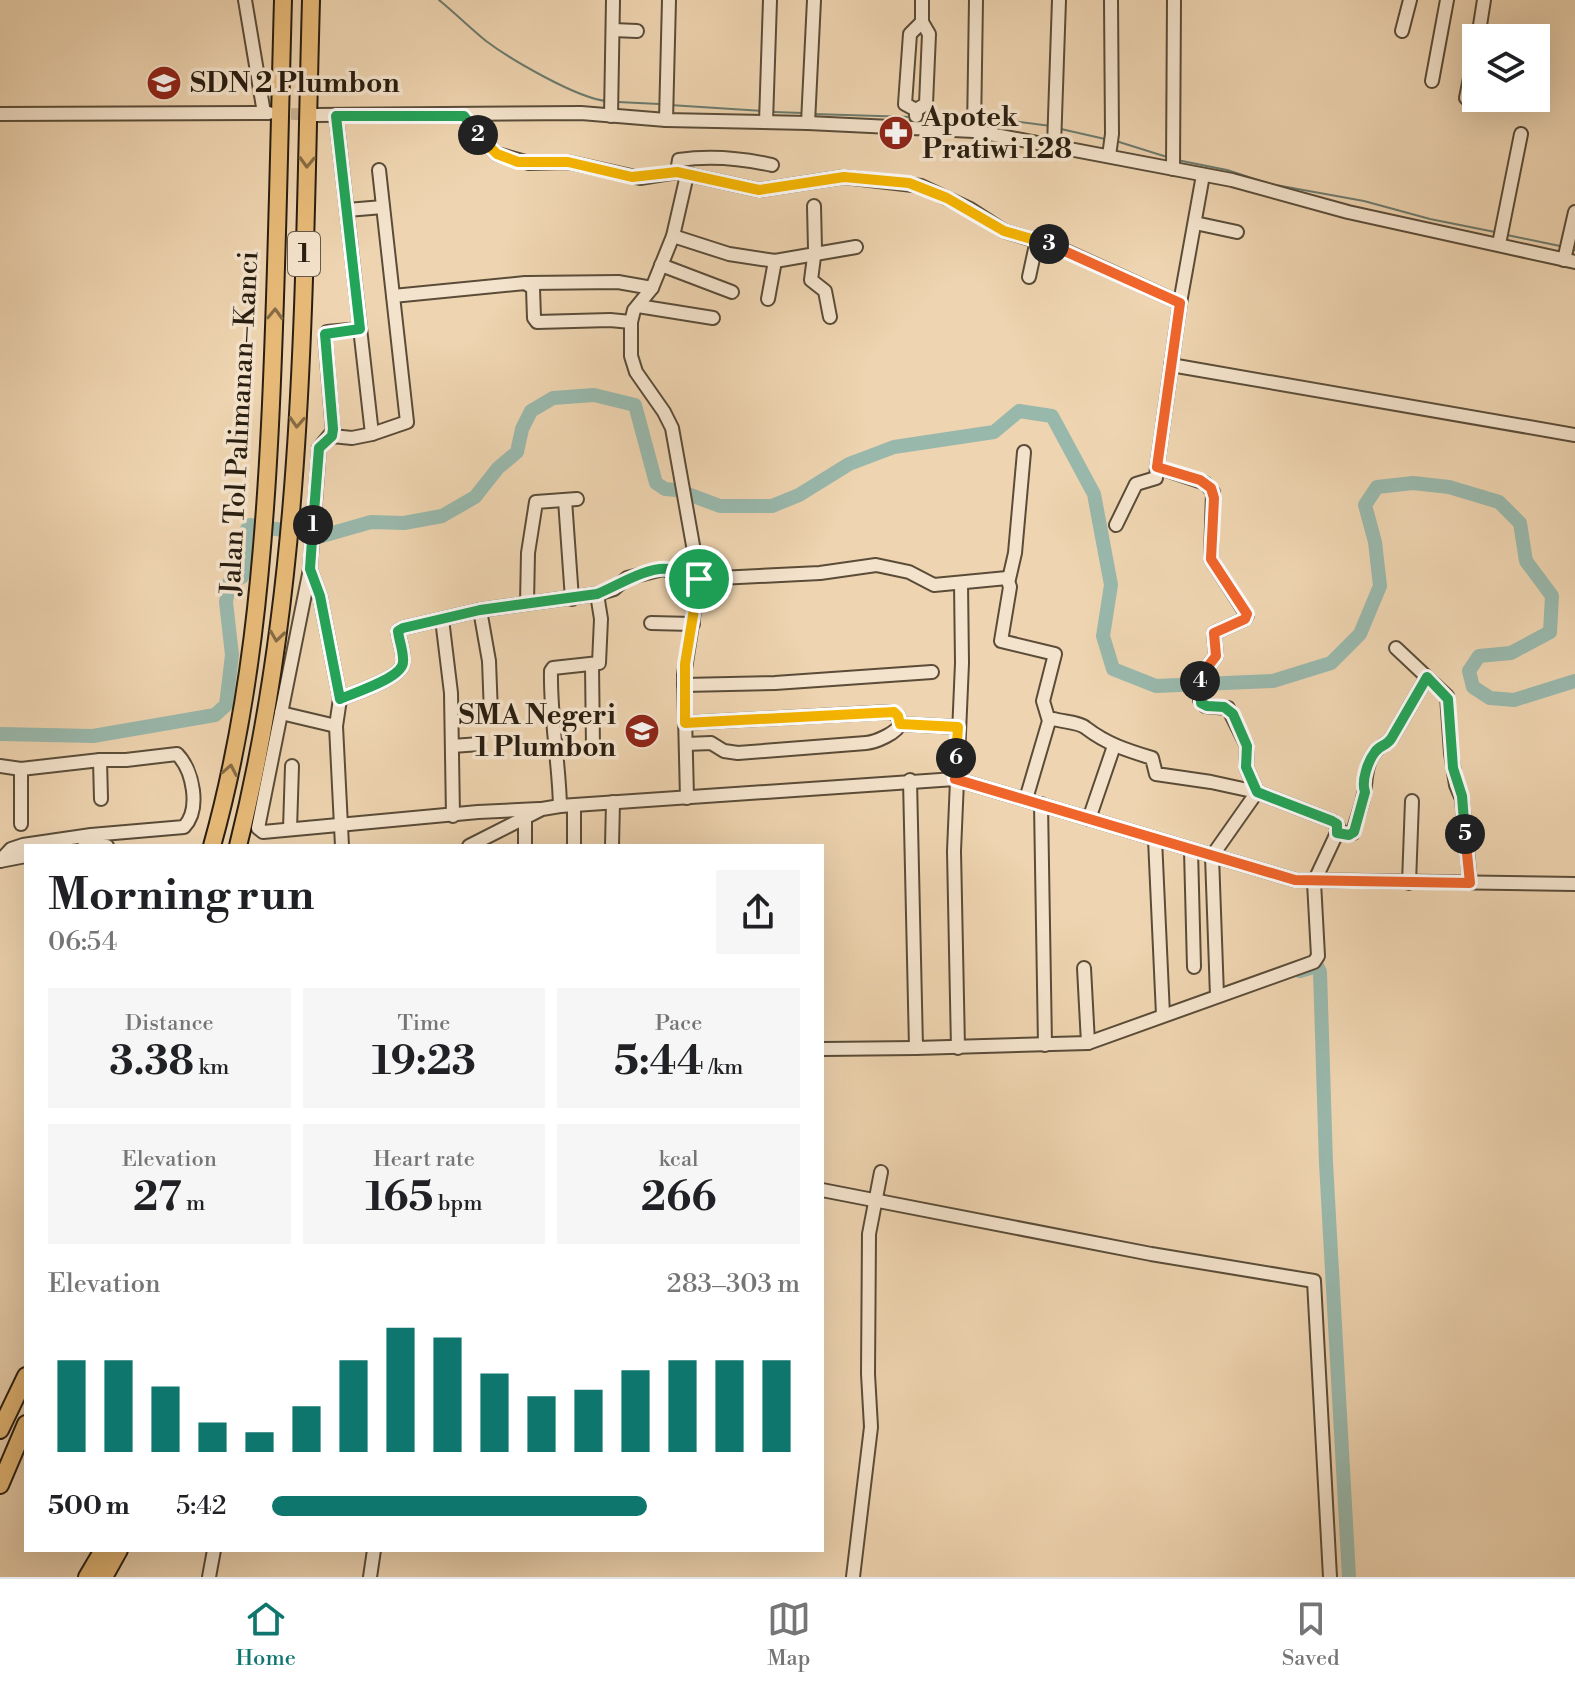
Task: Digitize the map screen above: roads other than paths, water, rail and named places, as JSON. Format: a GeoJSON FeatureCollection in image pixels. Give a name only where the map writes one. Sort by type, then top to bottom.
{"type":"FeatureCollection","features":[{"type":"Feature","properties":{"kind":"highway","name":"Jalan Tol Palimanan–Kanci"},"geometry":{"type":"LineString","coordinates":[[213,844],[223,808],[247,676],[266,504],[274,346],[283,0]]}},
{"type":"Feature","properties":{"kind":"highway","name":"Jalan Tol Palimanan–Kanci"},"geometry":{"type":"LineString","coordinates":[[238,844],[270,686],[288,559],[300,347],[311,0]]}},
{"type":"Feature","properties":{"kind":"highway"},"geometry":{"type":"LineString","coordinates":[[274,346],[300,347]]}},
{"type":"Feature","properties":{"kind":"highway"},"geometry":{"type":"LineString","coordinates":[[0,1430],[24,1380]]}},
{"type":"Feature","properties":{"kind":"highway"},"geometry":{"type":"LineString","coordinates":[[0,1485],[24,1429]]}},
{"type":"Feature","properties":{"kind":"highway"},"geometry":{"type":"LineString","coordinates":[[0,1495],[24,1450]]}},
{"type":"Feature","properties":{"kind":"highway"},"geometry":{"type":"LineString","coordinates":[[87,1577],[102,1552]]}},
{"type":"Feature","properties":{"kind":"highway"},"geometry":{"type":"LineString","coordinates":[[104,1577],[118,1552]]}},
{"type":"Feature","properties":{"kind":"street"},"geometry":{"type":"LineString","coordinates":[[0,114],[266,113],[245,0]]}},
{"type":"Feature","properties":{"kind":"street"},"geometry":{"type":"LineString","coordinates":[[612,108],[613,0]]}},
{"type":"Feature","properties":{"kind":"street"},"geometry":{"type":"LineString","coordinates":[[666,112],[669,0]]}},
{"type":"Feature","properties":{"kind":"street"},"geometry":{"type":"LineString","coordinates":[[767,114],[770,0]]}},
{"type":"Feature","properties":{"kind":"street"},"geometry":{"type":"LineString","coordinates":[[808,116],[814,0]]}},
{"type":"Feature","properties":{"kind":"street"},"geometry":{"type":"LineString","coordinates":[[916,118],[926,104],[929,33],[922,22],[922,0]]}},
{"type":"Feature","properties":{"kind":"street"},"geometry":{"type":"LineString","coordinates":[[974,131],[976,0]]}},
{"type":"Feature","properties":{"kind":"street"},"geometry":{"type":"LineString","coordinates":[[1055,136],[1059,0]]}},
{"type":"Feature","properties":{"kind":"street"},"geometry":{"type":"LineString","coordinates":[[1110,152],[1111,0]]}},
{"type":"Feature","properties":{"kind":"street"},"geometry":{"type":"LineString","coordinates":[[1173,163],[1174,0]]}},
{"type":"Feature","properties":{"kind":"street"},"geometry":{"type":"LineString","coordinates":[[1402,31],[1410,0]]}},
{"type":"Feature","properties":{"kind":"street"},"geometry":{"type":"LineString","coordinates":[[1432,81],[1447,0]]}},
{"type":"Feature","properties":{"kind":"street"},"geometry":{"type":"LineString","coordinates":[[1480,24],[1484,0]]}},
{"type":"Feature","properties":{"kind":"street"},"geometry":{"type":"LineString","coordinates":[[916,118],[905,102],[907,47],[910,33],[922,22]]}},
{"type":"Feature","properties":{"kind":"street"},"geometry":{"type":"LineString","coordinates":[[613,30],[637,31]]}},
{"type":"Feature","properties":{"kind":"street"},"geometry":{"type":"LineString","coordinates":[[314,115],[464,116],[581,113],[612,108],[916,118],[974,131],[1055,136],[1110,152],[1173,163],[1203,175],[1348,212],[1570,261],[1575,212]]}},
{"type":"Feature","properties":{"kind":"street"},"geometry":{"type":"LineString","coordinates":[[336,116],[372,434]]}},
{"type":"Feature","properties":{"kind":"street"},"geometry":{"type":"LineString","coordinates":[[464,116],[494,151],[518,162],[568,162],[640,178],[682,174],[759,190],[844,177],[909,183],[947,198],[1004,231],[1037,240],[1180,303]]}},
{"type":"Feature","properties":{"kind":"street"},"geometry":{"type":"LineString","coordinates":[[1499,244],[1521,134]]}},
{"type":"Feature","properties":{"kind":"street"},"geometry":{"type":"LineString","coordinates":[[687,798],[685,664],[699,579],[669,420],[643,384],[633,362],[631,322],[638,306],[652,288],[673,236],[682,174],[679,160],[729,157],[772,165]]}},
{"type":"Feature","properties":{"kind":"street"},"geometry":{"type":"LineString","coordinates":[[332,436],[352,438],[407,423],[379,170]]}},
{"type":"Feature","properties":{"kind":"street"},"geometry":{"type":"LineString","coordinates":[[1116,525],[1136,484],[1156,478],[1180,303],[1203,175]]}},
{"type":"Feature","properties":{"kind":"street"},"geometry":{"type":"LineString","coordinates":[[814,206],[815,255],[811,280],[825,291],[830,317]]}},
{"type":"Feature","properties":{"kind":"street"},"geometry":{"type":"LineString","coordinates":[[347,210],[383,207]]}},
{"type":"Feature","properties":{"kind":"street"},"geometry":{"type":"LineString","coordinates":[[1195,223],[1237,232]]}},
{"type":"Feature","properties":{"kind":"street"},"geometry":{"type":"LineString","coordinates":[[673,236],[729,254],[775,261],[856,247]]}},
{"type":"Feature","properties":{"kind":"street"},"geometry":{"type":"LineString","coordinates":[[1029,277],[1037,240]]}},
{"type":"Feature","properties":{"kind":"street"},"geometry":{"type":"LineString","coordinates":[[768,299],[775,261]]}},
{"type":"Feature","properties":{"kind":"street"},"geometry":{"type":"LineString","coordinates":[[661,265],[732,292]]}},
{"type":"Feature","properties":{"kind":"street"},"geometry":{"type":"LineString","coordinates":[[393,296],[528,283],[618,282],[652,288]]}},
{"type":"Feature","properties":{"kind":"street"},"geometry":{"type":"LineString","coordinates":[[528,283],[533,288],[534,318],[537,322],[631,322]]}},
{"type":"Feature","properties":{"kind":"street"},"geometry":{"type":"LineString","coordinates":[[638,306],[713,318]]}},
{"type":"Feature","properties":{"kind":"street"},"geometry":{"type":"LineString","coordinates":[[360,329],[325,334],[333,429],[332,436],[319,448],[310,569],[257,824],[263,832],[613,802],[955,779],[1290,879],[1314,882],[1575,884]]}},
{"type":"Feature","properties":{"kind":"street"},"geometry":{"type":"LineString","coordinates":[[1171,365],[1575,435]]}},
{"type":"Feature","properties":{"kind":"street"},"geometry":{"type":"LineString","coordinates":[[1024,452],[1015,553],[1001,641],[1055,654],[1043,701],[1049,721],[1026,799]]}},
{"type":"Feature","properties":{"kind":"street"},"geometry":{"type":"LineString","coordinates":[[1157,467],[1200,480],[1211,488],[1214,498],[1211,559],[1247,614],[1245,619],[1214,633],[1216,657],[1200,679],[1200,698],[1204,705],[1224,707],[1233,714],[1247,746],[1246,767],[1257,792]]}},
{"type":"Feature","properties":{"kind":"street"},"geometry":{"type":"LineString","coordinates":[[527,603],[528,553],[536,502],[571,500],[572,599]]}},
{"type":"Feature","properties":{"kind":"street"},"geometry":{"type":"LineString","coordinates":[[340,699],[400,670],[404,664],[399,630],[480,610],[597,594],[614,589],[627,578],[663,569],[699,579],[820,573],[876,565],[909,572],[934,585],[1009,579]]}},
{"type":"Feature","properties":{"kind":"street"},"geometry":{"type":"LineString","coordinates":[[310,569],[320,596],[340,699],[336,726],[342,844]]}},
{"type":"Feature","properties":{"kind":"street"},"geometry":{"type":"LineString","coordinates":[[958,1048],[954,904],[955,779],[962,663],[961,583]]}},
{"type":"Feature","properties":{"kind":"street"},"geometry":{"type":"LineString","coordinates":[[574,844],[554,748],[551,670],[599,662],[601,619],[597,594]]}},
{"type":"Feature","properties":{"kind":"street"},"geometry":{"type":"LineString","coordinates":[[480,610],[489,661],[491,714]]}},
{"type":"Feature","properties":{"kind":"street"},"geometry":{"type":"LineString","coordinates":[[442,619],[450,671],[453,816]]}},
{"type":"Feature","properties":{"kind":"street"},"geometry":{"type":"LineString","coordinates":[[651,623],[693,624]]}},
{"type":"Feature","properties":{"kind":"street"},"geometry":{"type":"LineString","coordinates":[[1396,648],[1448,699],[1451,753],[1456,785],[1462,799],[1470,883]]}},
{"type":"Feature","properties":{"kind":"street"},"geometry":{"type":"LineString","coordinates":[[592,665],[593,748]]}},
{"type":"Feature","properties":{"kind":"street"},"geometry":{"type":"LineString","coordinates":[[684,685],[775,683],[932,672]]}},
{"type":"Feature","properties":{"kind":"street"},"geometry":{"type":"LineString","coordinates":[[1337,833],[1353,834],[1372,757],[1377,749],[1387,745],[1427,677]]}},
{"type":"Feature","properties":{"kind":"street"},"geometry":{"type":"LineString","coordinates":[[685,723],[894,712],[900,724],[896,731],[875,742],[866,743],[738,753],[724,751],[711,743],[686,744]]}},
{"type":"Feature","properties":{"kind":"street"},"geometry":{"type":"LineString","coordinates":[[281,713],[336,726]]}},
{"type":"Feature","properties":{"kind":"street"},"geometry":{"type":"LineString","coordinates":[[824,1049],[1088,1043],[1317,961],[1314,882],[1337,833],[1337,824],[1257,792],[1156,774],[1152,758],[1114,746],[1085,727],[1054,719],[1049,721]]}},
{"type":"Feature","properties":{"kind":"street"},"geometry":{"type":"LineString","coordinates":[[900,724],[958,727]]}},
{"type":"Feature","properties":{"kind":"street"},"geometry":{"type":"LineString","coordinates":[[452,746],[480,744]]}},
{"type":"Feature","properties":{"kind":"street"},"geometry":{"type":"LineString","coordinates":[[1089,819],[1114,746]]}},
{"type":"Feature","properties":{"kind":"street"},"geometry":{"type":"LineString","coordinates":[[0,766],[21,769],[177,754],[183,760],[192,783],[193,803],[189,823],[184,827],[30,844]]}},
{"type":"Feature","properties":{"kind":"street"},"geometry":{"type":"LineString","coordinates":[[100,760],[101,799]]}},
{"type":"Feature","properties":{"kind":"street"},"geometry":{"type":"LineString","coordinates":[[290,829],[292,766]]}},
{"type":"Feature","properties":{"kind":"street"},"geometry":{"type":"LineString","coordinates":[[21,769],[21,824]]}},
{"type":"Feature","properties":{"kind":"street"},"geometry":{"type":"LineString","coordinates":[[910,780],[916,1048]]}},
{"type":"Feature","properties":{"kind":"street"},"geometry":{"type":"LineString","coordinates":[[1217,996],[1212,856],[1257,792]]}},
{"type":"Feature","properties":{"kind":"street"},"geometry":{"type":"LineString","coordinates":[[1409,883],[1412,801]]}},
{"type":"Feature","properties":{"kind":"street"},"geometry":{"type":"LineString","coordinates":[[612,844],[613,802]]}},
{"type":"Feature","properties":{"kind":"street"},"geometry":{"type":"LineString","coordinates":[[1041,804],[1045,1045]]}},
{"type":"Feature","properties":{"kind":"street"},"geometry":{"type":"LineString","coordinates":[[484,843],[542,809]]}},
{"type":"Feature","properties":{"kind":"street"},"geometry":{"type":"LineString","coordinates":[[525,819],[525,844]]}},
{"type":"Feature","properties":{"kind":"street"},"geometry":{"type":"LineString","coordinates":[[1155,839],[1163,1015]]}},
{"type":"Feature","properties":{"kind":"street"},"geometry":{"type":"LineString","coordinates":[[0,861],[11,849],[24,845]]}},
{"type":"Feature","properties":{"kind":"street"},"geometry":{"type":"LineString","coordinates":[[1191,850],[1194,967]]}},
{"type":"Feature","properties":{"kind":"street"},"geometry":{"type":"LineString","coordinates":[[0,861],[24,856]]}},
{"type":"Feature","properties":{"kind":"street"},"geometry":{"type":"LineString","coordinates":[[1084,968],[1088,1043]]}},
{"type":"Feature","properties":{"kind":"street"},"geometry":{"type":"LineString","coordinates":[[853,1577],[871,1427],[868,1374],[869,1234],[881,1172]]}},
{"type":"Feature","properties":{"kind":"street"},"geometry":{"type":"LineString","coordinates":[[824,1190],[1151,1254],[1314,1281],[1330,1577]]}},
{"type":"Feature","properties":{"kind":"street"},"geometry":{"type":"LineString","coordinates":[[209,1577],[214,1552]]}},
{"type":"Feature","properties":{"kind":"street"},"geometry":{"type":"LineString","coordinates":[[370,1577],[374,1552]]}},
{"type":"Feature","properties":{"kind":"waterway"},"geometry":{"type":"LineString","coordinates":[[439,0],[486,41],[511,58],[562,86],[607,101]]}},
{"type":"Feature","properties":{"kind":"waterway"},"geometry":{"type":"LineString","coordinates":[[618,102],[659,104]]}},
{"type":"Feature","properties":{"kind":"waterway"},"geometry":{"type":"LineString","coordinates":[[670,105],[763,111]]}},
{"type":"Feature","properties":{"kind":"waterway"},"geometry":{"type":"LineString","coordinates":[[774,112],[803,113]]}},
{"type":"Feature","properties":{"kind":"waterway"},"geometry":{"type":"LineString","coordinates":[[813,114],[911,117]]}},
{"type":"Feature","properties":{"kind":"waterway"},"geometry":{"type":"LineString","coordinates":[[921,117],[968,117]]}},
{"type":"Feature","properties":{"kind":"waterway"},"geometry":{"type":"LineString","coordinates":[[981,117],[1051,126]]}},
{"type":"Feature","properties":{"kind":"waterway"},"geometry":{"type":"LineString","coordinates":[[1061,129],[1105,139]]}},
{"type":"Feature","properties":{"kind":"waterway"},"geometry":{"type":"LineString","coordinates":[[1116,141],[1167,157]]}},
{"type":"Feature","properties":{"kind":"waterway"},"geometry":{"type":"LineString","coordinates":[[1177,160],[1227,170],[1270,184],[1364,201],[1495,232]]}},
{"type":"Feature","properties":{"kind":"waterway"},"geometry":{"type":"LineString","coordinates":[[1507,235],[1560,246]]}},
{"type":"Feature","properties":{"kind":"waterway"},"geometry":{"type":"LineString","coordinates":[[0,734],[93,736],[215,715],[226,705],[232,655],[226,602],[229,583],[242,577],[249,548],[246,531],[250,525],[322,536],[371,522],[404,523],[442,516],[475,497],[498,468],[517,452],[522,429],[531,411],[553,398],[594,395],[635,405],[656,483],[665,489],[677,490],[720,506],[772,506],[799,495],[849,464],[894,447],[994,432],[1019,411],[1052,416],[1094,494],[1111,585],[1103,636],[1113,669],[1156,686],[1273,681],[1331,663],[1360,634],[1380,586],[1375,542],[1365,505],[1377,487],[1413,483],[1449,487],[1499,502],[1520,523],[1526,561],[1552,596],[1550,632],[1511,653],[1479,656],[1469,671],[1473,687],[1490,698],[1514,700],[1575,681]]}},
{"type":"Feature","properties":{"kind":"waterway"},"geometry":{"type":"LineString","coordinates":[[1300,971],[1317,966],[1320,972],[1326,1163],[1349,1577]]}},
{"type":"Feature","properties":{"kind":"tunnel"},"geometry":{"type":"LineString","coordinates":[[273,113],[314,115]]}},
{"type":"Feature","properties":{"kind":"place","name":"SDN 2 Plumbon"},"geometry":{"type":"Point","coordinates":[164,83]}},
{"type":"Feature","properties":{"kind":"place","name":"Apotek Pratiwi 128"},"geometry":{"type":"Point","coordinates":[896,133]}},
{"type":"Feature","properties":{"kind":"place","name":"SMA Negeri 1 Plumbon"},"geometry":{"type":"Point","coordinates":[642,731]}}]}
